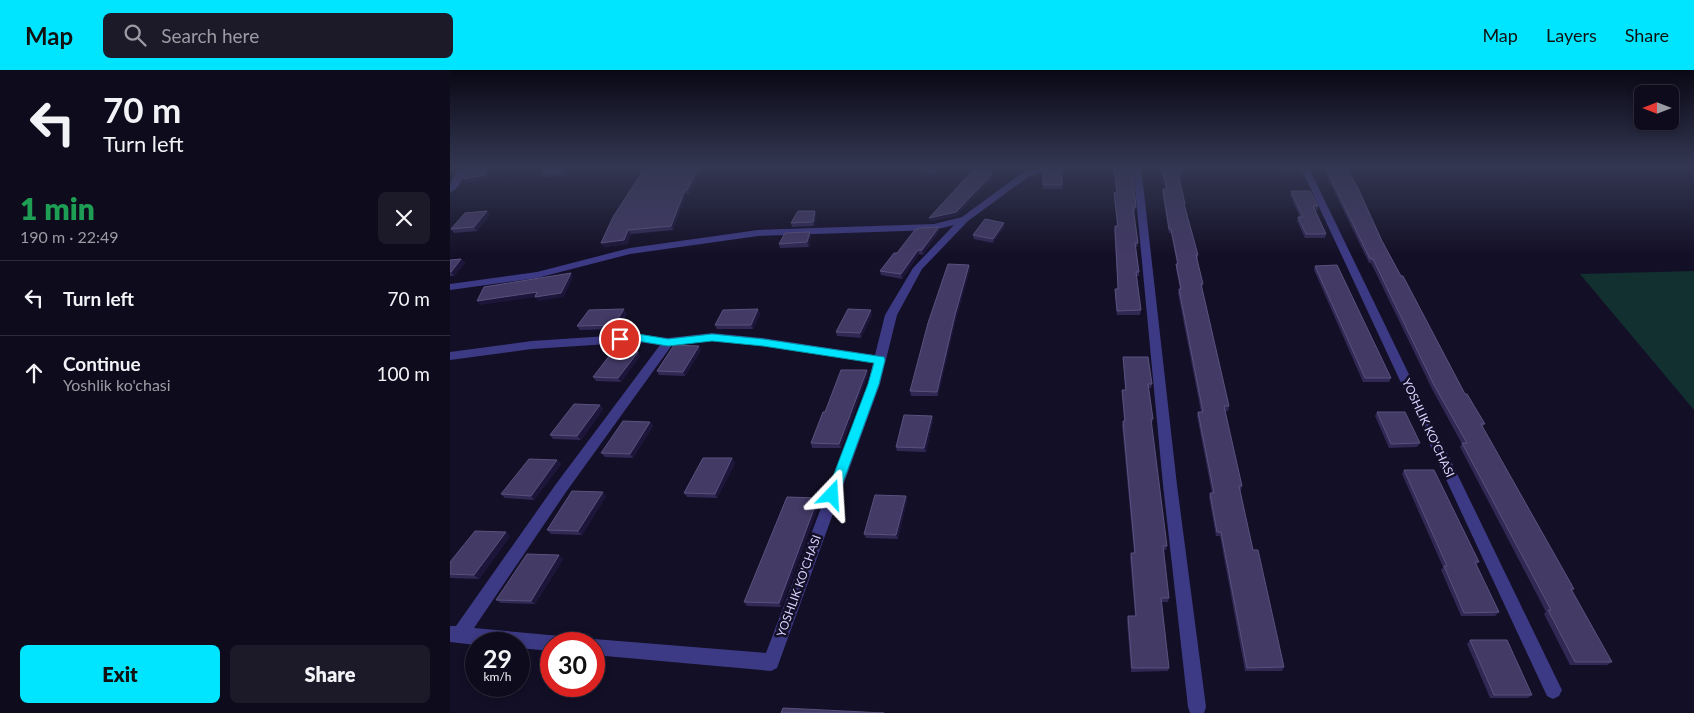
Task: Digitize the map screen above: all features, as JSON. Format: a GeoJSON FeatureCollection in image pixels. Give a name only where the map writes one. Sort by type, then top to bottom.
{"type":"FeatureCollection","features":[{"type":"Feature","properties":{"kind":"street","name":"YOSHLIK KO'CHASI"},"geometry":{"type":"LineString","coordinates":[[605,648],[771,662],[874,384],[891,315],[918,268],[965,219],[996,196]]}},
{"type":"Feature","properties":{"kind":"street"},"geometry":{"type":"LineString","coordinates":[[1140,196],[1170,485],[1198,707]]}},
{"type":"Feature","properties":{"kind":"street","name":"YOSHLIK KO'CHASI"},"geometry":{"type":"LineString","coordinates":[[1318,196],[1553,690]]}},
{"type":"Feature","properties":{"kind":"street","name":"YOSHLIK KO'CHASI"},"geometry":{"type":"LineString","coordinates":[[450,287],[537,275],[630,250],[758,233],[934,227],[965,219]]}},
{"type":"Feature","properties":{"kind":"street"},"geometry":{"type":"LineString","coordinates":[[450,356],[532,346],[638,338],[668,342],[712,337],[763,342],[880,360]]}},
{"type":"Feature","properties":{"kind":"street"},"geometry":{"type":"LineString","coordinates":[[455,635],[668,342]]}},
{"type":"Feature","properties":{"kind":"street"},"geometry":{"type":"LineString","coordinates":[[455,635],[540,642]]}},
{"type":"Feature","properties":{"kind":"green space"},"geometry":{"type":"Polygon","coordinates":[[[1694,271],[1694,410],[1580,274],[1694,271]]]}},
{"type":"Feature","properties":{"kind":"building"},"geometry":{"type":"Polygon","coordinates":[[[627,196],[683,196],[671,226],[628,230],[624,240],[601,243],[613,217],[627,196]]]}},
{"type":"Feature","properties":{"kind":"building"},"geometry":{"type":"Polygon","coordinates":[[[949,196],[971,196],[956,212],[929,218],[949,196]]]}},
{"type":"Feature","properties":{"kind":"building"},"geometry":{"type":"Polygon","coordinates":[[[1114,196],[1135,196],[1136,207],[1133,207],[1138,243],[1135,243],[1139,272],[1136,272],[1141,310],[1117,311],[1115,289],[1118,289],[1115,226],[1118,226],[1114,196]]]}},
{"type":"Feature","properties":{"kind":"building"},"geometry":{"type":"Polygon","coordinates":[[[1164,196],[1183,196],[1198,255],[1196,255],[1203,284],[1201,284],[1229,406],[1224,406],[1242,486],[1239,486],[1253,550],[1258,550],[1284,667],[1247,668],[1221,532],[1217,532],[1210,493],[1214,493],[1198,412],[1203,412],[1179,289],[1181,289],[1176,264],[1178,264],[1171,229],[1169,229],[1164,196]]]}},
{"type":"Feature","properties":{"kind":"building"},"geometry":{"type":"Polygon","coordinates":[[[1293,196],[1313,196],[1318,206],[1313,206],[1326,234],[1306,234],[1298,217],[1303,217],[1293,196]]]}},
{"type":"Feature","properties":{"kind":"building"},"geometry":{"type":"Polygon","coordinates":[[[1340,196],[1362,196],[1382,241],[1401,276],[1403,276],[1465,394],[1467,394],[1485,424],[1481,424],[1574,589],[1571,589],[1612,662],[1575,662],[1548,610],[1551,610],[1462,443],[1467,443],[1434,385],[1373,259],[1370,259],[1340,196]]]}},
{"type":"Feature","properties":{"kind":"building"},"geometry":{"type":"Polygon","coordinates":[[[487,211],[474,227],[451,229],[465,213],[487,211]]]}},
{"type":"Feature","properties":{"kind":"building"},"geometry":{"type":"Polygon","coordinates":[[[798,211],[815,211],[813,222],[791,223],[798,211]]]}},
{"type":"Feature","properties":{"kind":"building"},"geometry":{"type":"Polygon","coordinates":[[[985,219],[1004,223],[993,239],[973,235],[985,219]]]}},
{"type":"Feature","properties":{"kind":"building"},"geometry":{"type":"Polygon","coordinates":[[[939,227],[922,250],[918,250],[901,274],[880,271],[914,231],[919,228],[939,227]]]}},
{"type":"Feature","properties":{"kind":"building"},"geometry":{"type":"Polygon","coordinates":[[[810,232],[807,242],[779,244],[785,233],[810,232]]]}},
{"type":"Feature","properties":{"kind":"building"},"geometry":{"type":"Polygon","coordinates":[[[461,259],[451,272],[450,272],[450,260],[461,259]]]}},
{"type":"Feature","properties":{"kind":"building"},"geometry":{"type":"Polygon","coordinates":[[[948,264],[969,265],[937,392],[910,391],[928,323],[948,264]]]}},
{"type":"Feature","properties":{"kind":"building"},"geometry":{"type":"Polygon","coordinates":[[[1337,265],[1391,378],[1365,378],[1315,266],[1337,265]]]}},
{"type":"Feature","properties":{"kind":"building"},"geometry":{"type":"Polygon","coordinates":[[[571,273],[561,293],[535,297],[537,292],[477,301],[484,287],[571,273]]]}},
{"type":"Feature","properties":{"kind":"building"},"geometry":{"type":"Polygon","coordinates":[[[624,309],[614,325],[577,326],[589,310],[624,309]]]}},
{"type":"Feature","properties":{"kind":"building"},"geometry":{"type":"Polygon","coordinates":[[[758,309],[751,325],[715,325],[723,310],[758,309]]]}},
{"type":"Feature","properties":{"kind":"building"},"geometry":{"type":"Polygon","coordinates":[[[848,309],[871,310],[860,333],[836,332],[848,309]]]}},
{"type":"Feature","properties":{"kind":"building"},"geometry":{"type":"Polygon","coordinates":[[[674,345],[699,346],[683,372],[657,371],[674,345]]]}},
{"type":"Feature","properties":{"kind":"building"},"geometry":{"type":"Polygon","coordinates":[[[613,351],[638,352],[618,378],[593,377],[613,351]]]}},
{"type":"Feature","properties":{"kind":"building"},"geometry":{"type":"Polygon","coordinates":[[[1123,357],[1148,357],[1152,384],[1148,384],[1153,419],[1151,419],[1167,546],[1163,546],[1169,598],[1161,598],[1169,668],[1132,668],[1128,616],[1136,616],[1131,553],[1135,553],[1123,421],[1125,421],[1122,390],[1126,390],[1123,357]]]}},
{"type":"Feature","properties":{"kind":"building"},"geometry":{"type":"Polygon","coordinates":[[[841,370],[867,370],[839,444],[811,443],[823,412],[825,412],[841,370]]]}},
{"type":"Feature","properties":{"kind":"building"},"geometry":{"type":"Polygon","coordinates":[[[574,404],[600,405],[577,436],[550,435],[574,404]]]}},
{"type":"Feature","properties":{"kind":"building"},"geometry":{"type":"Polygon","coordinates":[[[1377,412],[1405,412],[1420,443],[1391,444],[1377,412]]]}},
{"type":"Feature","properties":{"kind":"building"},"geometry":{"type":"Polygon","coordinates":[[[904,415],[932,416],[924,448],[896,447],[904,415]]]}},
{"type":"Feature","properties":{"kind":"building"},"geometry":{"type":"Polygon","coordinates":[[[623,421],[650,422],[630,454],[601,453],[623,421]]]}},
{"type":"Feature","properties":{"kind":"building"},"geometry":{"type":"Polygon","coordinates":[[[703,458],[732,458],[715,494],[684,493],[703,458]]]}},
{"type":"Feature","properties":{"kind":"building"},"geometry":{"type":"Polygon","coordinates":[[[529,459],[557,460],[531,496],[501,494],[529,459]]]}},
{"type":"Feature","properties":{"kind":"building"},"geometry":{"type":"Polygon","coordinates":[[[1404,470],[1434,470],[1479,562],[1475,562],[1499,612],[1464,613],[1444,566],[1447,566],[1404,470]]]}},
{"type":"Feature","properties":{"kind":"building"},"geometry":{"type":"Polygon","coordinates":[[[572,491],[603,492],[578,531],[547,530],[572,491]]]}},
{"type":"Feature","properties":{"kind":"building"},"geometry":{"type":"Polygon","coordinates":[[[875,495],[906,496],[896,535],[864,534],[875,495]]]}},
{"type":"Feature","properties":{"kind":"building"},"geometry":{"type":"Polygon","coordinates":[[[787,497],[818,498],[779,603],[744,602],[787,497]]]}},
{"type":"Feature","properties":{"kind":"building"},"geometry":{"type":"Polygon","coordinates":[[[475,531],[506,532],[474,575],[450,574],[450,562],[475,531]]]}},
{"type":"Feature","properties":{"kind":"building"},"geometry":{"type":"Polygon","coordinates":[[[527,554],[559,555],[531,601],[496,600],[527,554]]]}},
{"type":"Feature","properties":{"kind":"building"},"geometry":{"type":"Polygon","coordinates":[[[1470,640],[1507,640],[1532,695],[1494,695],[1470,640]]]}},
{"type":"Feature","properties":{"kind":"building"},"geometry":{"type":"Polygon","coordinates":[[[783,708],[884,713],[781,713],[783,708]]]}},
{"type":"Feature","properties":{"kind":"route"},"geometry":{"type":"LineString","coordinates":[[620,339],[638,338],[668,342],[712,337],[763,342],[862,359],[880,360],[874,384],[832,495]]}}]}
